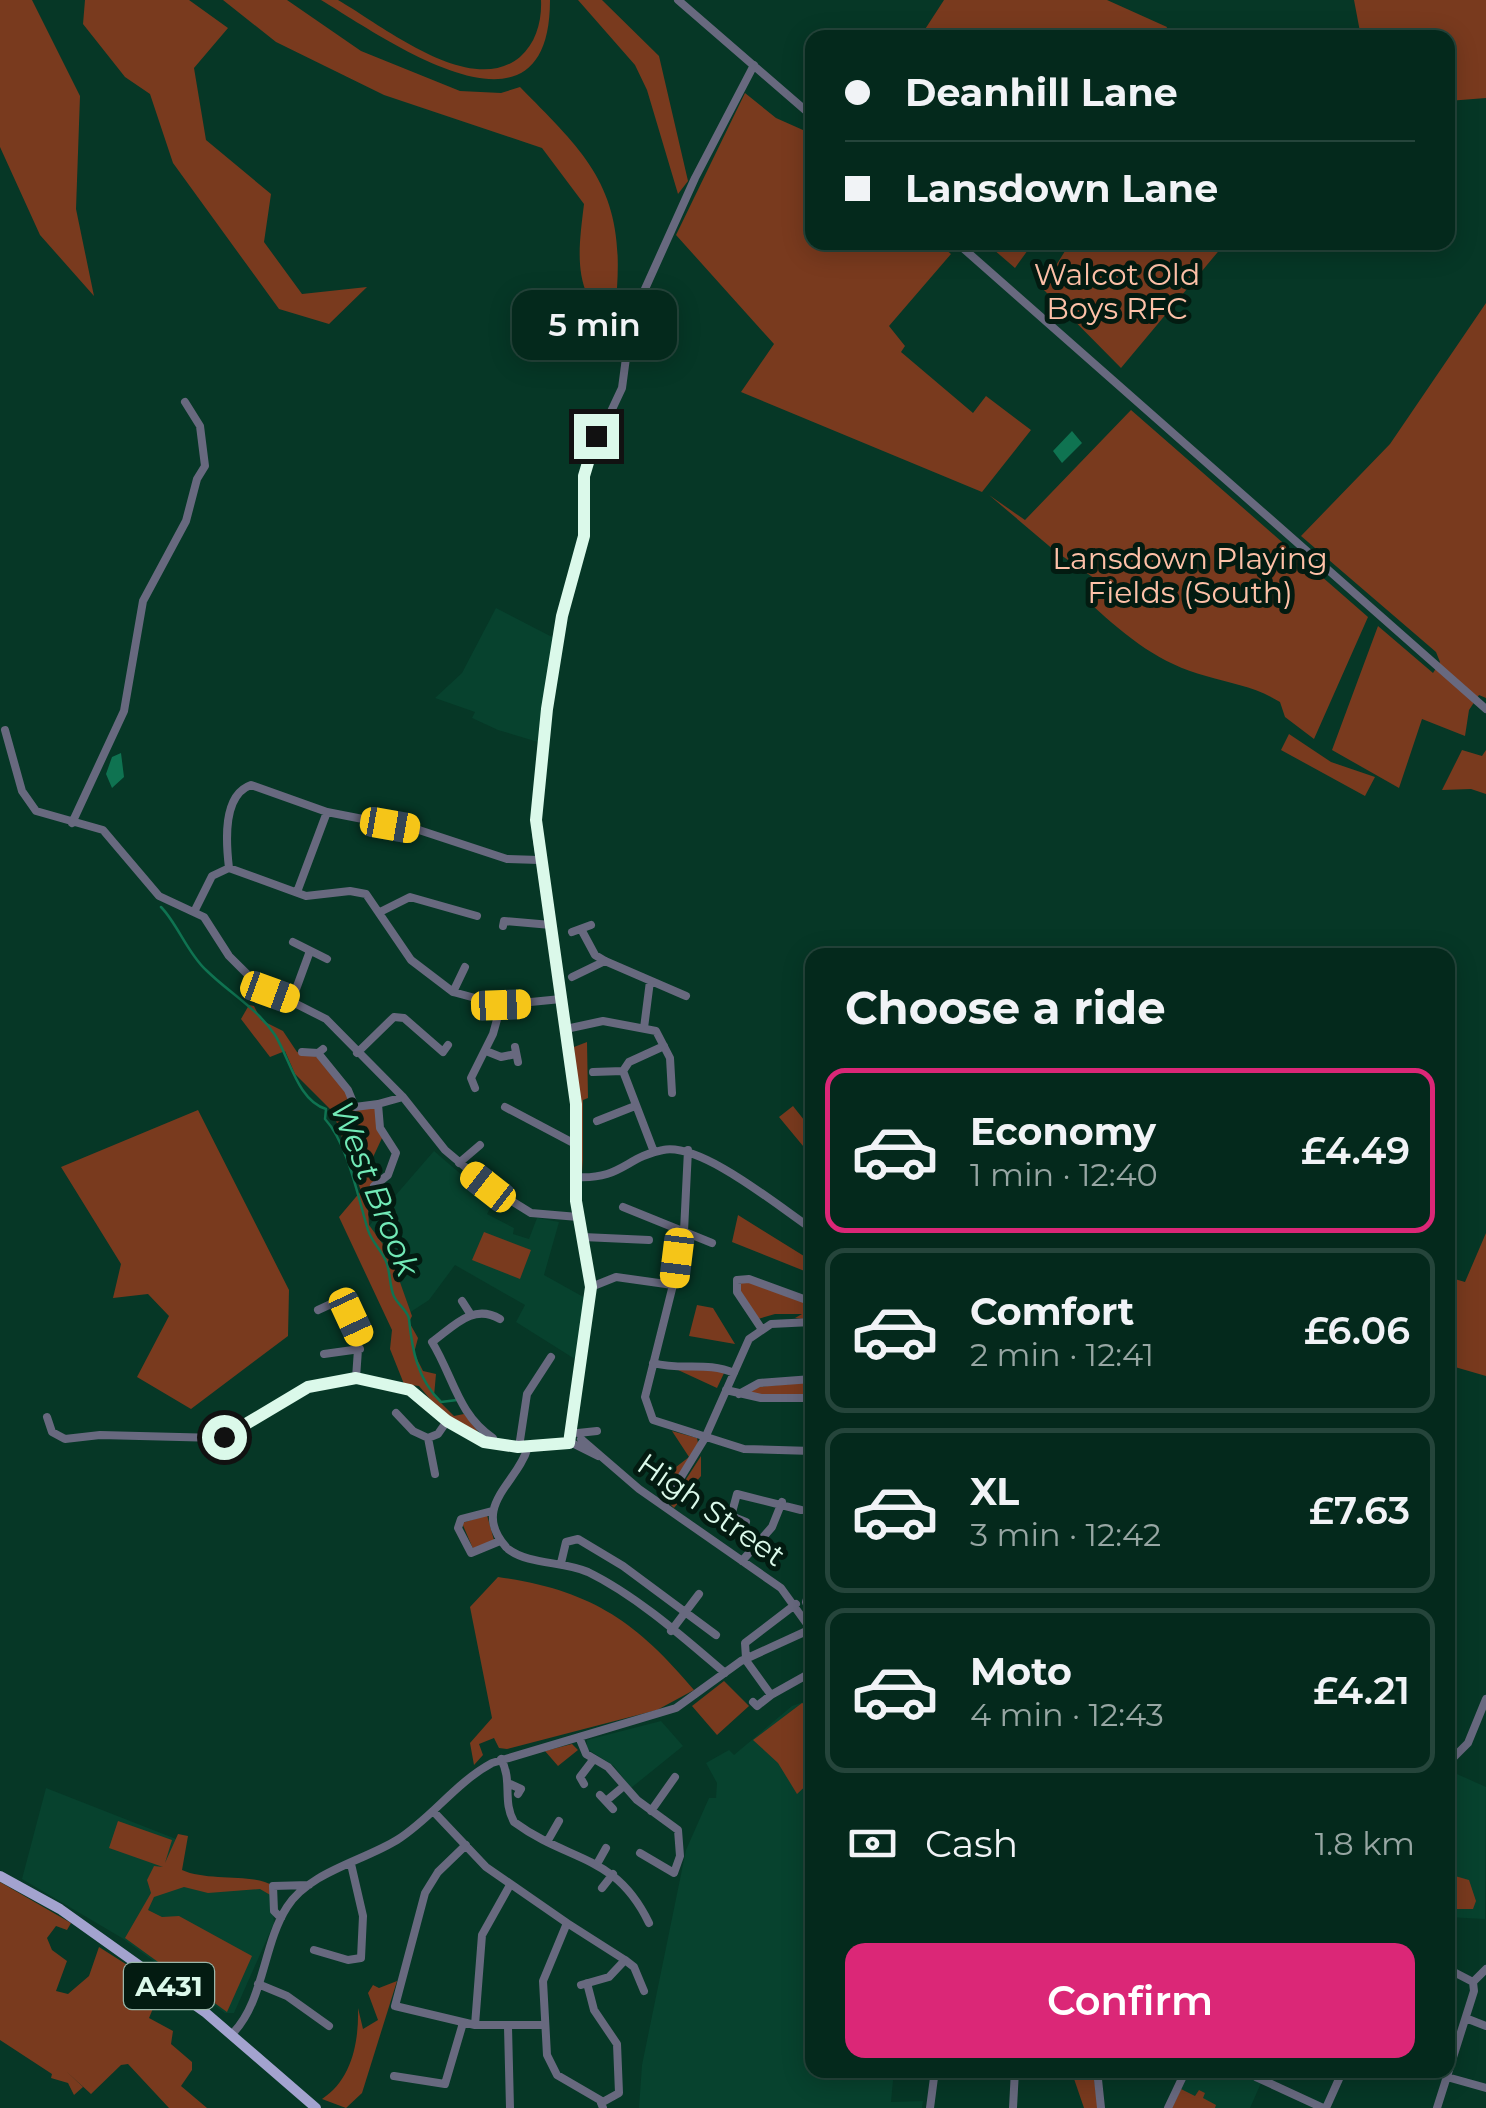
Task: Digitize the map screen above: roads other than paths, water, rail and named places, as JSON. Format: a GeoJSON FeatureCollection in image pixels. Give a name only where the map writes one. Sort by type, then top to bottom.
{"type":"FeatureCollection","features":[{"type":"Feature","properties":{"kind":"main road","name":"A431"},"geometry":{"type":"LineString","coordinates":[[0,1876],[73,1918],[233,2034],[316,2108]]}},
{"type":"Feature","properties":{"kind":"street"},"geometry":{"type":"LineString","coordinates":[[679,0],[805,110]]}},
{"type":"Feature","properties":{"kind":"street"},"geometry":{"type":"LineString","coordinates":[[576,1439],[591,1287],[578,1217],[576,1104],[539,860],[536,820],[543,739],[559,631],[584,536],[585,467],[622,388],[634,313],[738,96],[757,68]]}},
{"type":"Feature","properties":{"kind":"street"},"geometry":{"type":"LineString","coordinates":[[965,250],[1486,708]]}},
{"type":"Feature","properties":{"kind":"street"},"geometry":{"type":"LineString","coordinates":[[72,823],[124,711],[143,600],[186,522],[197,478],[205,466],[200,426],[185,402]]}},
{"type":"Feature","properties":{"kind":"street"},"geometry":{"type":"LineString","coordinates":[[5,730],[31,806],[102,830],[158,896],[195,910],[248,976],[270,992],[326,1019],[403,1097],[459,1163],[531,1213],[578,1217]]}},
{"type":"Feature","properties":{"kind":"street"},"geometry":{"type":"LineString","coordinates":[[229,868],[228,824],[236,797],[244,786],[260,785],[327,812],[419,830],[507,859],[539,860]]}},
{"type":"Feature","properties":{"kind":"street"},"geometry":{"type":"LineString","coordinates":[[296,892],[327,812]]}},
{"type":"Feature","properties":{"kind":"street"},"geometry":{"type":"LineString","coordinates":[[195,910],[212,876],[229,868],[311,896],[358,891],[372,900],[411,960],[454,992],[501,1005],[561,999]]}},
{"type":"Feature","properties":{"kind":"street"},"geometry":{"type":"LineString","coordinates":[[380,912],[410,897],[464,916],[477,916]]}},
{"type":"Feature","properties":{"kind":"street"},"geometry":{"type":"LineString","coordinates":[[502,926],[504,921],[551,925]]}},
{"type":"Feature","properties":{"kind":"street"},"geometry":{"type":"LineString","coordinates":[[591,925],[576,931],[604,962],[686,996]]}},
{"type":"Feature","properties":{"kind":"street"},"geometry":{"type":"LineString","coordinates":[[293,942],[326,959]]}},
{"type":"Feature","properties":{"kind":"street"},"geometry":{"type":"LineString","coordinates":[[292,1000],[310,950]]}},
{"type":"Feature","properties":{"kind":"street"},"geometry":{"type":"LineString","coordinates":[[572,977],[604,962]]}},
{"type":"Feature","properties":{"kind":"street"},"geometry":{"type":"LineString","coordinates":[[454,992],[464,967]]}},
{"type":"Feature","properties":{"kind":"street"},"geometry":{"type":"LineString","coordinates":[[644,1028],[650,980]]}},
{"type":"Feature","properties":{"kind":"street"},"geometry":{"type":"LineString","coordinates":[[475,1088],[470,1078],[486,1051],[501,1005]]}},
{"type":"Feature","properties":{"kind":"street"},"geometry":{"type":"LineString","coordinates":[[357,1053],[394,1016],[404,1018],[443,1052],[448,1044]]}},
{"type":"Feature","properties":{"kind":"street"},"geometry":{"type":"LineString","coordinates":[[566,1029],[603,1021],[656,1031],[664,1046],[673,1093]]}},
{"type":"Feature","properties":{"kind":"street"},"geometry":{"type":"LineString","coordinates":[[592,1073],[623,1071],[630,1062],[664,1046]]}},
{"type":"Feature","properties":{"kind":"street"},"geometry":{"type":"LineString","coordinates":[[302,1052],[321,1051],[355,1107],[403,1097]]}},
{"type":"Feature","properties":{"kind":"street"},"geometry":{"type":"LineString","coordinates":[[486,1051],[500,1057],[516,1054]]}},
{"type":"Feature","properties":{"kind":"street"},"geometry":{"type":"LineString","coordinates":[[623,1071],[654,1152]]}},
{"type":"Feature","properties":{"kind":"street"},"geometry":{"type":"LineString","coordinates":[[374,1186],[386,1183],[396,1153],[380,1128],[378,1104]]}},
{"type":"Feature","properties":{"kind":"street"},"geometry":{"type":"LineString","coordinates":[[596,1121],[635,1106]]}},
{"type":"Feature","properties":{"kind":"street"},"geometry":{"type":"LineString","coordinates":[[505,1107],[577,1145]]}},
{"type":"Feature","properties":{"kind":"street"},"geometry":{"type":"LineString","coordinates":[[459,1163],[480,1145]]}},
{"type":"Feature","properties":{"kind":"street"},"geometry":{"type":"LineString","coordinates":[[575,1177],[610,1176],[654,1152],[688,1150],[805,1224]]}},
{"type":"Feature","properties":{"kind":"street"},"geometry":{"type":"LineString","coordinates":[[684,1231],[688,1150]]}},
{"type":"Feature","properties":{"kind":"street"},"geometry":{"type":"LineString","coordinates":[[623,1207],[712,1243]]}},
{"type":"Feature","properties":{"kind":"street"},"geometry":{"type":"LineString","coordinates":[[583,1237],[649,1240]]}},
{"type":"Feature","properties":{"kind":"street"},"geometry":{"type":"LineString","coordinates":[[677,1258],[645,1397],[648,1414],[659,1422],[706,1438],[760,1451],[805,1451]]}},
{"type":"Feature","properties":{"kind":"street"},"geometry":{"type":"LineString","coordinates":[[591,1287],[616,1276],[673,1285]]}},
{"type":"Feature","properties":{"kind":"street"},"geometry":{"type":"LineString","coordinates":[[761,1328],[737,1292],[738,1280],[748,1279],[805,1299]]}},
{"type":"Feature","properties":{"kind":"street"},"geometry":{"type":"LineString","coordinates":[[321,1312],[341,1296],[360,1335],[356,1378]]}},
{"type":"Feature","properties":{"kind":"street"},"geometry":{"type":"LineString","coordinates":[[462,1301],[470,1314]]}},
{"type":"Feature","properties":{"kind":"street"},"geometry":{"type":"LineString","coordinates":[[494,1444],[494,1438],[467,1417],[430,1339],[470,1314],[482,1311],[497,1315]]}},
{"type":"Feature","properties":{"kind":"street"},"geometry":{"type":"LineString","coordinates":[[664,1506],[706,1438],[749,1339],[761,1328],[805,1323]]}},
{"type":"Feature","properties":{"kind":"street"},"geometry":{"type":"LineString","coordinates":[[324,1354],[360,1349]]}},
{"type":"Feature","properties":{"kind":"street"},"geometry":{"type":"LineString","coordinates":[[551,1357],[527,1394],[523,1447],[492,1511],[504,1545],[517,1555],[561,1563],[613,1586],[724,1673]]}},
{"type":"Feature","properties":{"kind":"street"},"geometry":{"type":"LineString","coordinates":[[653,1364],[674,1368],[712,1366],[734,1372]]}},
{"type":"Feature","properties":{"kind":"street"},"geometry":{"type":"LineString","coordinates":[[47,1418],[52,1432],[65,1439],[100,1435],[220,1438],[308,1387],[356,1378],[410,1390],[447,1421],[494,1444],[523,1447],[576,1439],[598,1431]]}},
{"type":"Feature","properties":{"kind":"street"},"geometry":{"type":"LineString","coordinates":[[739,1394],[759,1384],[805,1380]]}},
{"type":"Feature","properties":{"kind":"street"},"geometry":{"type":"LineString","coordinates":[[726,1390],[784,1400],[805,1398]]}},
{"type":"Feature","properties":{"kind":"street"},"geometry":{"type":"LineString","coordinates":[[399,1418],[413,1432],[428,1438],[438,1434],[447,1421]]}},
{"type":"Feature","properties":{"kind":"street"},"geometry":{"type":"LineString","coordinates":[[428,1438],[436,1470]]}},
{"type":"Feature","properties":{"kind":"street","name":"High Street"},"geometry":{"type":"LineString","coordinates":[[576,1439],[803,1603]]}},
{"type":"Feature","properties":{"kind":"street"},"geometry":{"type":"LineString","coordinates":[[746,1522],[731,1516],[736,1494],[782,1502],[805,1513]]}},
{"type":"Feature","properties":{"kind":"street"},"geometry":{"type":"LineString","coordinates":[[742,1561],[772,1526],[782,1502]]}},
{"type":"Feature","properties":{"kind":"street"},"geometry":{"type":"LineString","coordinates":[[492,1511],[461,1519],[458,1528],[472,1553],[504,1545]]}},
{"type":"Feature","properties":{"kind":"street"},"geometry":{"type":"LineString","coordinates":[[561,1563],[566,1542],[578,1539],[624,1566],[716,1635]]}},
{"type":"Feature","properties":{"kind":"street"},"geometry":{"type":"LineString","coordinates":[[670,1631],[698,1594]]}},
{"type":"Feature","properties":{"kind":"street"},"geometry":{"type":"LineString","coordinates":[[771,1695],[746,1658],[745,1644],[803,1603]]}},
{"type":"Feature","properties":{"kind":"street"},"geometry":{"type":"LineString","coordinates":[[233,2034],[258,1984],[281,1918],[293,1898],[309,1885],[396,1840],[464,1780],[501,1758],[676,1708],[746,1658],[805,1633]]}},
{"type":"Feature","properties":{"kind":"street"},"geometry":{"type":"LineString","coordinates":[[753,1702],[757,1706],[805,1676]]}},
{"type":"Feature","properties":{"kind":"street"},"geometry":{"type":"LineString","coordinates":[[1455,1756],[1468,1742],[1483,1714],[1486,1699]]}},
{"type":"Feature","properties":{"kind":"street"},"geometry":{"type":"LineString","coordinates":[[578,1737],[593,1760],[608,1767],[624,1786],[680,1834],[673,1878],[640,1853]]}},
{"type":"Feature","properties":{"kind":"street"},"geometry":{"type":"LineString","coordinates":[[501,1758],[510,1784],[508,1810],[514,1822],[613,1874],[632,1892],[649,1923]]}},
{"type":"Feature","properties":{"kind":"street"},"geometry":{"type":"LineString","coordinates":[[584,1784],[580,1777],[593,1760]]}},
{"type":"Feature","properties":{"kind":"street"},"geometry":{"type":"LineString","coordinates":[[651,1811],[675,1777]]}},
{"type":"Feature","properties":{"kind":"street"},"geometry":{"type":"LineString","coordinates":[[510,1784],[522,1789],[518,1794]]}},
{"type":"Feature","properties":{"kind":"street"},"geometry":{"type":"LineString","coordinates":[[613,1809],[603,1798],[624,1786]]}},
{"type":"Feature","properties":{"kind":"street"},"geometry":{"type":"LineString","coordinates":[[433,1811],[510,1886],[625,1960],[644,1991]]}},
{"type":"Feature","properties":{"kind":"street"},"geometry":{"type":"LineString","coordinates":[[548,1842],[559,1821]]}},
{"type":"Feature","properties":{"kind":"street"},"geometry":{"type":"LineString","coordinates":[[466,1845],[438,1872],[425,1893],[397,2007],[475,2025],[542,2025]]}},
{"type":"Feature","properties":{"kind":"street"},"geometry":{"type":"LineString","coordinates":[[597,1864],[606,1848]]}},
{"type":"Feature","properties":{"kind":"street"},"geometry":{"type":"LineString","coordinates":[[314,1950],[348,1960],[361,1958],[363,1920],[350,1864]]}},
{"type":"Feature","properties":{"kind":"street"},"geometry":{"type":"LineString","coordinates":[[602,1888],[613,1874]]}},
{"type":"Feature","properties":{"kind":"street"},"geometry":{"type":"LineString","coordinates":[[281,1918],[274,1911],[273,1886],[309,1885]]}},
{"type":"Feature","properties":{"kind":"street"},"geometry":{"type":"LineString","coordinates":[[475,2025],[482,1934],[510,1886]]}},
{"type":"Feature","properties":{"kind":"street"},"geometry":{"type":"LineString","coordinates":[[567,1923],[544,1981],[542,2025],[547,2055],[557,2075],[602,2106],[619,2093],[619,2050],[594,2010],[584,1984],[609,1978],[625,1960]]}},
{"type":"Feature","properties":{"kind":"street"},"geometry":{"type":"LineString","coordinates":[[1455,2055],[1468,2018],[1473,1982],[1486,1969]]}},
{"type":"Feature","properties":{"kind":"street"},"geometry":{"type":"LineString","coordinates":[[1455,1973],[1473,1982]]}},
{"type":"Feature","properties":{"kind":"street"},"geometry":{"type":"LineString","coordinates":[[258,1984],[286,1996],[331,2027]]}},
{"type":"Feature","properties":{"kind":"street"},"geometry":{"type":"LineString","coordinates":[[1468,2018],[1486,2026]]}},
{"type":"Feature","properties":{"kind":"street"},"geometry":{"type":"LineString","coordinates":[[397,2074],[445,2084],[463,2023]]}},
{"type":"Feature","properties":{"kind":"street"},"geometry":{"type":"LineString","coordinates":[[508,2027],[510,2108]]}},
{"type":"Feature","properties":{"kind":"street"},"geometry":{"type":"LineString","coordinates":[[930,2108],[934,2078]]}},
{"type":"Feature","properties":{"kind":"street"},"geometry":{"type":"LineString","coordinates":[[1014,2108],[1015,2078]]}},
{"type":"Feature","properties":{"kind":"street"},"geometry":{"type":"LineString","coordinates":[[1097,2078],[1102,2108]]}},
{"type":"Feature","properties":{"kind":"street"},"geometry":{"type":"LineString","coordinates":[[1168,2108],[1182,2078]]}},
{"type":"Feature","properties":{"kind":"street"},"geometry":{"type":"LineString","coordinates":[[1262,2078],[1324,2108],[1339,2078]]}},
{"type":"Feature","properties":{"kind":"street"},"geometry":{"type":"LineString","coordinates":[[1436,2108],[1447,2078]]}},
{"type":"Feature","properties":{"kind":"street"},"geometry":{"type":"LineString","coordinates":[[1451,2078],[1486,2088]]}},
{"type":"Feature","properties":{"kind":"waterway","name":"West Brook"},"geometry":{"type":"LineString","coordinates":[[161,907],[200,963],[268,1025],[308,1097],[326,1109],[325,1119],[346,1157],[370,1235],[387,1264],[393,1294],[408,1316],[421,1374],[441,1402],[457,1400]]}},
{"type":"Feature","properties":{"kind":"park label","name":"Walcot Old Boys RFC"},"geometry":{"type":"Point","coordinates":[1117,292]}},
{"type":"Feature","properties":{"kind":"park label","name":"Lansdown Playing Fields (South)"},"geometry":{"type":"Point","coordinates":[1190,576]}}]}
